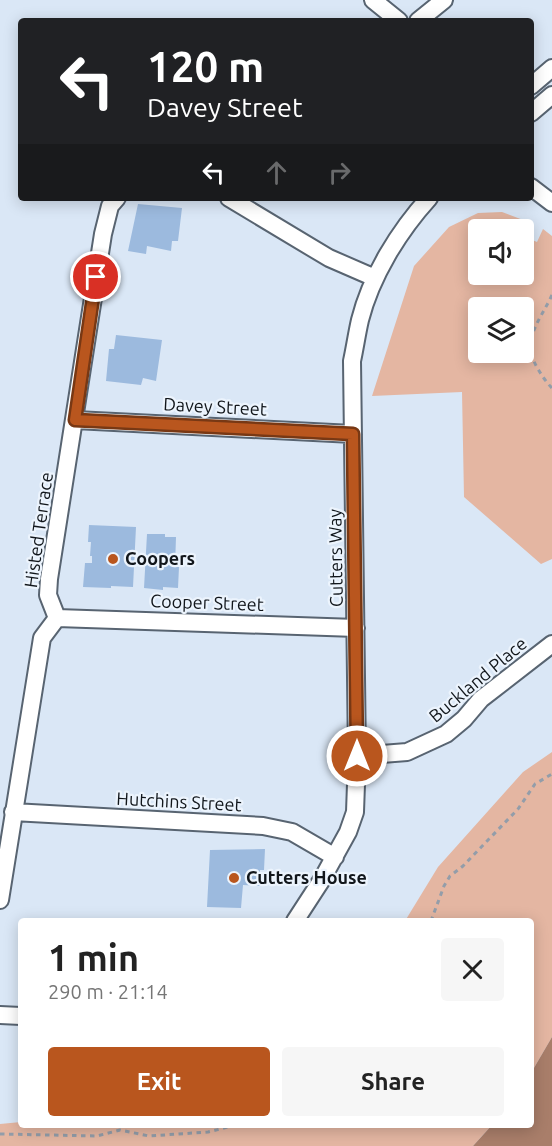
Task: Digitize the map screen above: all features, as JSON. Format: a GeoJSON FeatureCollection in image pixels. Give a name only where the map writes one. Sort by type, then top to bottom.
{"type":"FeatureCollection","features":[{"type":"Feature","properties":{"kind":"street"},"geometry":{"type":"LineString","coordinates":[[373,0],[395,18]]}},
{"type":"Feature","properties":{"kind":"street"},"geometry":{"type":"LineString","coordinates":[[422,18],[444,0]]}},
{"type":"Feature","properties":{"kind":"street"},"geometry":{"type":"LineString","coordinates":[[534,83],[552,68]]}},
{"type":"Feature","properties":{"kind":"street"},"geometry":{"type":"LineString","coordinates":[[534,110],[552,95]]}},
{"type":"Feature","properties":{"kind":"street"},"geometry":{"type":"LineString","coordinates":[[534,190],[552,203]]}},
{"type":"Feature","properties":{"kind":"street","name":"Histed Terrace"},"geometry":{"type":"LineString","coordinates":[[57,618],[48,595],[103,234],[110,206],[114,201]]}},
{"type":"Feature","properties":{"kind":"street"},"geometry":{"type":"LineString","coordinates":[[235,201],[329,258],[375,278]]}},
{"type":"Feature","properties":{"kind":"street","name":"Cutters Way"},"geometry":{"type":"LineString","coordinates":[[297,918],[335,857],[355,812],[357,756],[352,361],[360,318],[375,278],[410,220],[426,201]]}},
{"type":"Feature","properties":{"kind":"street","name":"Davey Street"},"geometry":{"type":"LineString","coordinates":[[75,420],[353,434]]}},
{"type":"Feature","properties":{"kind":"street"},"geometry":{"type":"LineString","coordinates":[[0,900],[42,638],[57,618]]}},
{"type":"Feature","properties":{"kind":"street","name":"Cooper Street"},"geometry":{"type":"LineString","coordinates":[[57,618],[356,628]]}},
{"type":"Feature","properties":{"kind":"street","name":"Buckland Place"},"geometry":{"type":"LineString","coordinates":[[357,756],[408,752],[446,734],[464,719],[481,699],[552,644]]}},
{"type":"Feature","properties":{"kind":"street","name":"Hutchins Street"},"geometry":{"type":"LineString","coordinates":[[13,812],[263,826],[292,832],[335,857]]}},
{"type":"Feature","properties":{"kind":"street"},"geometry":{"type":"LineString","coordinates":[[0,1015],[18,1016]]}},
{"type":"Feature","properties":{"kind":"path"},"geometry":{"type":"LineString","coordinates":[[552,294],[530,342],[532,359],[552,388]]}},
{"type":"Feature","properties":{"kind":"path"},"geometry":{"type":"LineString","coordinates":[[432,918],[450,876],[463,866],[518,809],[535,784],[552,774]]}},
{"type":"Feature","properties":{"kind":"path"},"geometry":{"type":"LineString","coordinates":[[0,1134],[96,1136],[120,1130],[149,1136],[208,1132],[224,1128]]}},
{"type":"Feature","properties":{"kind":"shaded area"},"geometry":{"type":"Polygon","coordinates":[[[502,212],[520,219],[468,219],[468,285],[534,285],[534,241],[537,242],[543,229],[552,236],[552,559],[541,564],[464,497],[462,392],[372,396],[414,266],[449,227],[478,213],[502,212]]]}},
{"type":"Feature","properties":{"kind":"shaded area"},"geometry":{"type":"Polygon","coordinates":[[[552,752],[552,1037],[534,1068],[534,918],[407,918],[438,867],[523,772],[552,752]]]}},
{"type":"Feature","properties":{"kind":"shaded area"},"geometry":{"type":"Polygon","coordinates":[[[552,1037],[552,1146],[473,1146],[489,1128],[534,1128],[534,1068],[552,1037]]]}},
{"type":"Feature","properties":{"kind":"shaded area"},"geometry":{"type":"Polygon","coordinates":[[[18,1122],[18,1128],[489,1128],[473,1146],[0,1146],[0,1124],[18,1122]]]}},
{"type":"Feature","properties":{"kind":"building"},"geometry":{"type":"Polygon","coordinates":[[[138,204],[182,208],[178,241],[172,241],[171,251],[147,246],[146,254],[128,251],[138,204]]]}},
{"type":"Feature","properties":{"kind":"building"},"geometry":{"type":"Polygon","coordinates":[[[116,335],[162,340],[156,381],[143,378],[141,385],[106,381],[109,349],[114,349],[116,335]]]}},
{"type":"Feature","properties":{"kind":"building","name":"Coopers"},"geometry":{"type":"Polygon","coordinates":[[[89,525],[136,527],[133,587],[83,587],[85,563],[92,563],[91,542],[88,542],[89,525]]]}},
{"type":"Feature","properties":{"kind":"building"},"geometry":{"type":"Polygon","coordinates":[[[147,534],[165,534],[165,537],[176,537],[175,567],[179,567],[178,588],[163,587],[163,590],[144,588],[147,534]]]}},
{"type":"Feature","properties":{"kind":"building","name":"Cutters House"},"geometry":{"type":"Polygon","coordinates":[[[265,849],[264,870],[260,870],[260,886],[243,885],[241,908],[207,907],[210,850],[265,849]]]}},
{"type":"Feature","properties":{"kind":"place","name":"Coopers"},"geometry":{"type":"Point","coordinates":[113,559]}},
{"type":"Feature","properties":{"kind":"place","name":"Cutters House"},"geometry":{"type":"Point","coordinates":[234,878]}},
{"type":"Feature","properties":{"kind":"route"},"geometry":{"type":"LineString","coordinates":[[96,277],[75,420],[353,434],[357,756]]}}]}
